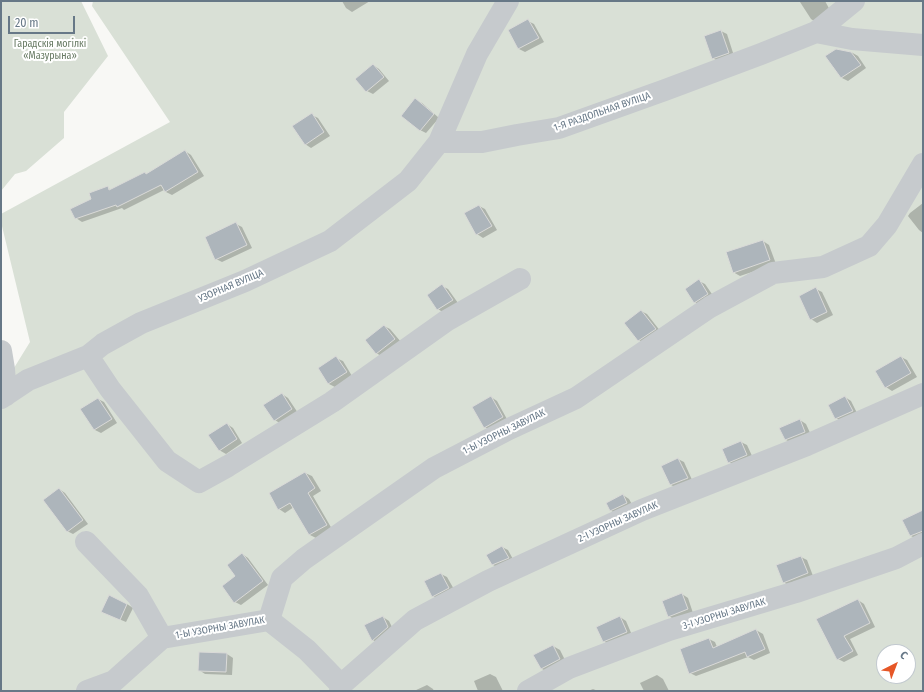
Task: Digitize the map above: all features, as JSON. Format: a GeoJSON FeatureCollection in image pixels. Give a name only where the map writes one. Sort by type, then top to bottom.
{"type":"FeatureCollection","features":[{"type":"Feature","properties":{"kind":"lane"},"geometry":{"type":"LineString","coordinates":[[439,142],[477,54],[508,1]]}},
{"type":"Feature","properties":{"kind":"lane","name":"1-Я РАЗДОЛЬНАЯ ВУЛІЦА"},"geometry":{"type":"LineString","coordinates":[[439,142],[482,142],[559,128],[673,87],[816,32],[854,1]]}},
{"type":"Feature","properties":{"kind":"lane"},"geometry":{"type":"LineString","coordinates":[[816,32],[852,39],[923,45]]}},
{"type":"Feature","properties":{"kind":"lane","name":"УЗОРНАЯ ВУЛІЦА"},"geometry":{"type":"LineString","coordinates":[[3,397],[28,380],[88,356],[103,344],[141,323],[245,281],[330,241],[408,181],[439,142]]}},
{"type":"Feature","properties":{"kind":"lane","name":"1-Ы УЗОРНЫ ЗАВУЛАК"},"geometry":{"type":"LineString","coordinates":[[87,691],[115,686],[162,638],[269,620],[282,578],[304,559],[434,468],[509,429],[576,398],[710,307],[773,273],[823,267],[869,246],[886,225],[923,164]]}},
{"type":"Feature","properties":{"kind":"lane"},"geometry":{"type":"LineString","coordinates":[[88,356],[110,388],[166,461],[199,482],[228,466],[332,402],[446,321],[520,279]]}},
{"type":"Feature","properties":{"kind":"lane"},"geometry":{"type":"LineString","coordinates":[[1,351],[4,369],[3,397]]}},
{"type":"Feature","properties":{"kind":"lane","name":"2-І УЗОРНЫ ЗАВУЛАК"},"geometry":{"type":"LineString","coordinates":[[341,688],[415,620],[488,581],[642,510],[807,445],[923,394]]}},
{"type":"Feature","properties":{"kind":"lane"},"geometry":{"type":"LineString","coordinates":[[86,542],[138,596],[162,638]]}},
{"type":"Feature","properties":{"kind":"lane","name":"3-І УЗОРНЫ ЗАВУЛАК"},"geometry":{"type":"LineString","coordinates":[[528,691],[569,668],[669,630],[796,592],[896,558],[923,544]]}},
{"type":"Feature","properties":{"kind":"lane"},"geometry":{"type":"LineString","coordinates":[[269,620],[307,650],[341,688]]}},
{"type":"Feature","properties":{"kind":"green space","name":"Гарадскія могілкі «Мазурына»"},"geometry":{"type":"Polygon","coordinates":[[[1,1],[81,1],[108,56],[64,112],[64,138],[26,171],[15,174],[1,191],[1,1]]]}},
{"type":"Feature","properties":{"kind":"green space"},"geometry":{"type":"Polygon","coordinates":[[[93,1],[923,1],[923,691],[1,691],[1,389],[30,342],[1,222],[1,214],[170,122],[92,6],[93,1]]]}},
{"type":"Feature","properties":{"kind":"building"},"geometry":{"type":"Polygon","coordinates":[[[528,19],[539,38],[518,49],[508,30],[528,19]]]}},
{"type":"Feature","properties":{"kind":"building"},"geometry":{"type":"Polygon","coordinates":[[[721,30],[729,53],[712,59],[704,36],[721,30]]]}},
{"type":"Feature","properties":{"kind":"building"},"geometry":{"type":"Polygon","coordinates":[[[836,49],[851,52],[861,65],[841,78],[825,56],[836,49]]]}},
{"type":"Feature","properties":{"kind":"building"},"geometry":{"type":"Polygon","coordinates":[[[373,64],[384,77],[366,92],[355,79],[373,64]]]}},
{"type":"Feature","properties":{"kind":"building"},"geometry":{"type":"Polygon","coordinates":[[[415,98],[434,114],[420,131],[401,116],[415,98]]]}},
{"type":"Feature","properties":{"kind":"building"},"geometry":{"type":"Polygon","coordinates":[[[312,113],[324,132],[305,145],[292,126],[312,113]]]}},
{"type":"Feature","properties":{"kind":"building"},"geometry":{"type":"Polygon","coordinates":[[[185,150],[198,172],[165,192],[161,185],[117,207],[116,205],[75,219],[70,209],[91,199],[89,193],[108,186],[109,190],[145,172],[146,174],[185,150]]]}},
{"type":"Feature","properties":{"kind":"building"},"geometry":{"type":"Polygon","coordinates":[[[479,205],[492,226],[476,235],[464,213],[479,205]]]}},
{"type":"Feature","properties":{"kind":"building"},"geometry":{"type":"Polygon","coordinates":[[[236,222],[247,245],[215,260],[205,237],[236,222]]]}},
{"type":"Feature","properties":{"kind":"building"},"geometry":{"type":"Polygon","coordinates":[[[763,240],[770,260],[733,273],[726,252],[763,240]]]}},
{"type":"Feature","properties":{"kind":"building"},"geometry":{"type":"Polygon","coordinates":[[[699,279],[708,294],[694,303],[685,289],[699,279]]]}},
{"type":"Feature","properties":{"kind":"building"},"geometry":{"type":"Polygon","coordinates":[[[442,284],[453,300],[437,310],[427,295],[442,284]]]}},
{"type":"Feature","properties":{"kind":"building"},"geometry":{"type":"Polygon","coordinates":[[[816,287],[827,312],[810,320],[799,296],[816,287]]]}},
{"type":"Feature","properties":{"kind":"building"},"geometry":{"type":"Polygon","coordinates":[[[641,310],[656,329],[638,341],[624,323],[641,310]]]}},
{"type":"Feature","properties":{"kind":"building"},"geometry":{"type":"Polygon","coordinates":[[[384,325],[395,339],[376,354],[365,340],[384,325]]]}},
{"type":"Feature","properties":{"kind":"building"},"geometry":{"type":"Polygon","coordinates":[[[336,356],[347,372],[328,384],[318,368],[336,356]]]}},
{"type":"Feature","properties":{"kind":"building"},"geometry":{"type":"Polygon","coordinates":[[[901,356],[911,373],[885,388],[875,371],[901,356]]]}},
{"type":"Feature","properties":{"kind":"building"},"geometry":{"type":"Polygon","coordinates":[[[282,393],[292,409],[274,421],[263,405],[282,393]]]}},
{"type":"Feature","properties":{"kind":"building"},"geometry":{"type":"Polygon","coordinates":[[[491,396],[503,417],[484,428],[472,407],[491,396]]]}},
{"type":"Feature","properties":{"kind":"building"},"geometry":{"type":"Polygon","coordinates":[[[845,396],[853,411],[835,419],[828,405],[845,396]]]}},
{"type":"Feature","properties":{"kind":"building"},"geometry":{"type":"Polygon","coordinates":[[[98,398],[112,419],[94,430],[80,409],[98,398]]]}},
{"type":"Feature","properties":{"kind":"building"},"geometry":{"type":"Polygon","coordinates":[[[800,419],[805,432],[785,440],[779,428],[800,419]]]}},
{"type":"Feature","properties":{"kind":"building"},"geometry":{"type":"Polygon","coordinates":[[[227,423],[237,439],[219,451],[208,435],[227,423]]]}},
{"type":"Feature","properties":{"kind":"building"},"geometry":{"type":"Polygon","coordinates":[[[741,441],[747,455],[728,463],[722,449],[741,441]]]}},
{"type":"Feature","properties":{"kind":"building"},"geometry":{"type":"Polygon","coordinates":[[[678,458],[688,478],[670,485],[661,466],[678,458]]]}},
{"type":"Feature","properties":{"kind":"building"},"geometry":{"type":"Polygon","coordinates":[[[305,472],[315,488],[308,493],[327,525],[309,535],[290,503],[278,510],[269,493],[305,472]]]}},
{"type":"Feature","properties":{"kind":"building"},"geometry":{"type":"Polygon","coordinates":[[[59,488],[83,520],[67,532],[43,500],[59,488]]]}},
{"type":"Feature","properties":{"kind":"building"},"geometry":{"type":"Polygon","coordinates":[[[623,494],[627,503],[610,511],[606,503],[623,494]]]}},
{"type":"Feature","properties":{"kind":"building"},"geometry":{"type":"Polygon","coordinates":[[[923,510],[923,531],[910,536],[902,520],[923,510]]]}},
{"type":"Feature","properties":{"kind":"building"},"geometry":{"type":"Polygon","coordinates":[[[502,546],[509,558],[492,565],[486,555],[502,546]]]}},
{"type":"Feature","properties":{"kind":"building"},"geometry":{"type":"Polygon","coordinates":[[[242,553],[263,581],[234,603],[222,586],[235,576],[227,565],[242,553]]]}},
{"type":"Feature","properties":{"kind":"building"},"geometry":{"type":"Polygon","coordinates":[[[801,556],[808,573],[783,583],[776,565],[801,556]]]}},
{"type":"Feature","properties":{"kind":"building"},"geometry":{"type":"Polygon","coordinates":[[[441,573],[449,588],[432,597],[424,581],[441,573]]]}},
{"type":"Feature","properties":{"kind":"building"},"geometry":{"type":"Polygon","coordinates":[[[682,593],[688,609],[668,617],[662,601],[682,593]]]}},
{"type":"Feature","properties":{"kind":"building"},"geometry":{"type":"Polygon","coordinates":[[[109,595],[127,604],[120,620],[101,612],[109,595]]]}},
{"type":"Feature","properties":{"kind":"building"},"geometry":{"type":"Polygon","coordinates":[[[858,599],[870,623],[844,636],[853,651],[837,660],[816,619],[858,599]]]}},
{"type":"Feature","properties":{"kind":"building"},"geometry":{"type":"Polygon","coordinates":[[[383,616],[388,627],[372,641],[364,625],[383,616]]]}},
{"type":"Feature","properties":{"kind":"building"},"geometry":{"type":"Polygon","coordinates":[[[620,616],[627,632],[603,642],[596,627],[620,616]]]}},
{"type":"Feature","properties":{"kind":"building"},"geometry":{"type":"Polygon","coordinates":[[[756,629],[765,649],[747,657],[745,652],[689,674],[680,649],[709,638],[713,648],[756,629]]]}},
{"type":"Feature","properties":{"kind":"building"},"geometry":{"type":"Polygon","coordinates":[[[553,645],[560,659],[541,669],[533,655],[553,645]]]}},
{"type":"Feature","properties":{"kind":"building"},"geometry":{"type":"Polygon","coordinates":[[[199,652],[227,653],[226,672],[198,671],[199,652]]]}}]}
